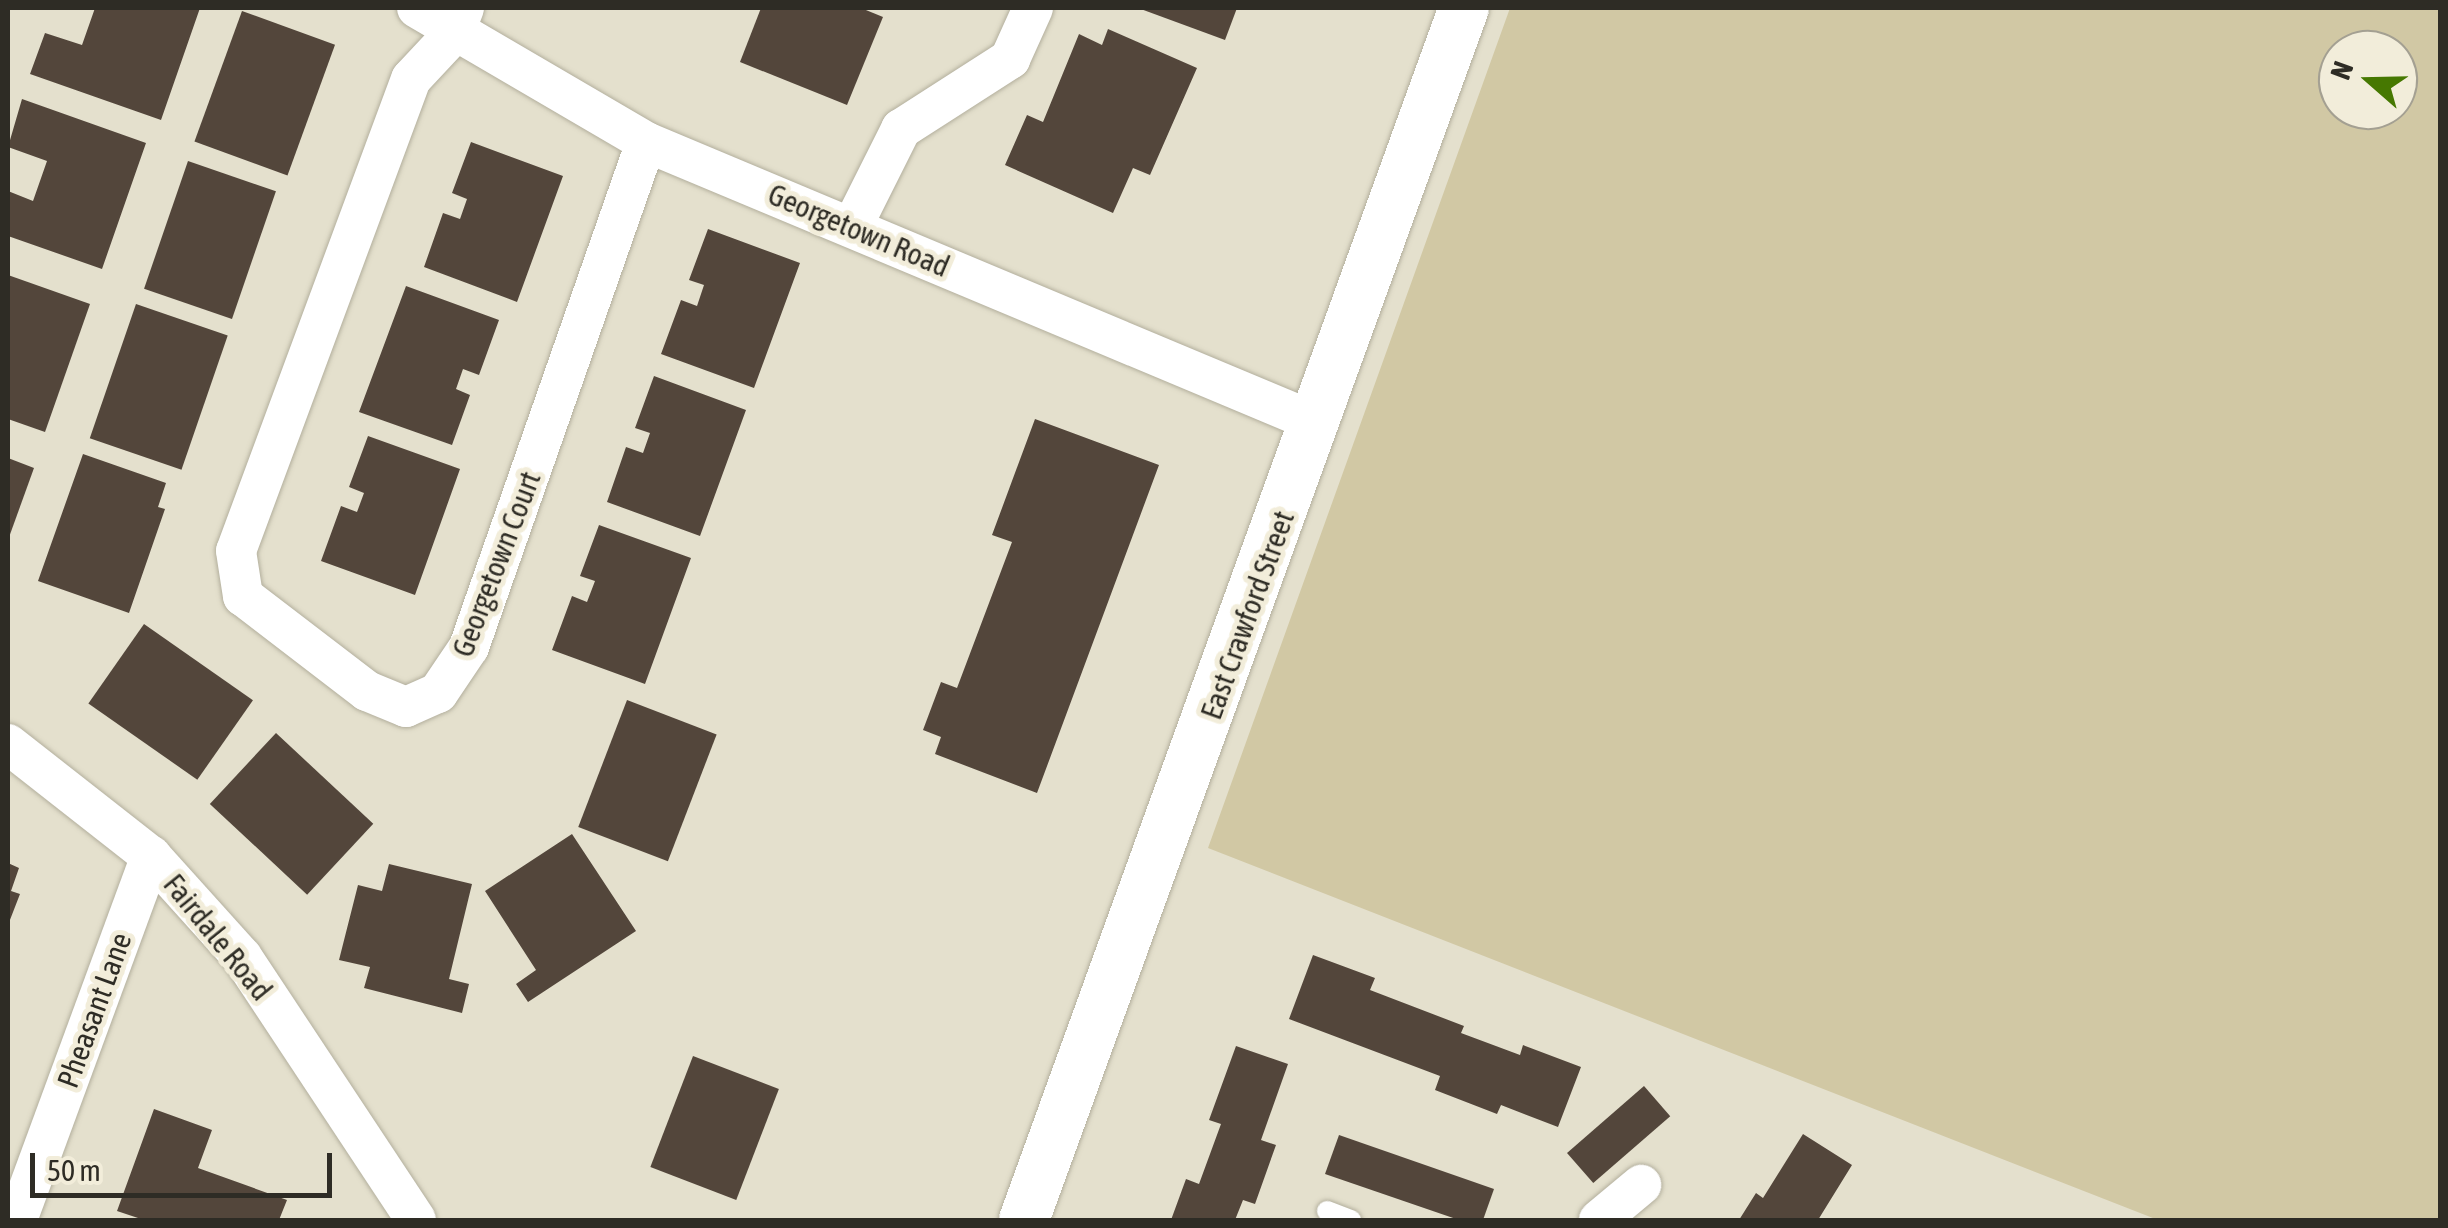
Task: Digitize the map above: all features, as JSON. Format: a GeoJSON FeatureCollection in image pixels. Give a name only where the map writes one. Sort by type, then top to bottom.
{"type":"FeatureCollection","features":[{"type":"Feature","properties":{"kind":"street","name":"Georgetown Road"},"geometry":{"type":"LineString","coordinates":[[417,8],[459,20],[646,142],[1317,424]]}},
{"type":"Feature","properties":{"kind":"street"},"geometry":{"type":"LineString","coordinates":[[852,227],[900,128],[1010,59],[1033,8]]}},
{"type":"Feature","properties":{"kind":"street","name":"East Crawford Street"},"geometry":{"type":"LineString","coordinates":[[1024,1220],[1317,424],[1464,8]]}},
{"type":"Feature","properties":{"kind":"street","name":"Georgetown Court"},"geometry":{"type":"LineString","coordinates":[[459,20],[410,79],[236,551],[243,596],[368,691],[406,707],[438,693],[470,647],[646,142]]}},
{"type":"Feature","properties":{"kind":"street","name":"Fairdale Road"},"geometry":{"type":"LineString","coordinates":[[8,744],[151,856],[242,957],[416,1220]]}},
{"type":"Feature","properties":{"kind":"street","name":"Pheasant Lane"},"geometry":{"type":"LineString","coordinates":[[18,1220],[151,856]]}},
{"type":"Feature","properties":{"kind":"street"},"geometry":{"type":"LineString","coordinates":[[1599,1220],[1642,1185]]}},
{"type":"Feature","properties":{"kind":"lane"},"geometry":{"type":"LineString","coordinates":[[1327,1211],[1351,1220]]}},
{"type":"Feature","properties":{"kind":"shaded area"},"geometry":{"type":"Polygon","coordinates":[[[1510,8],[2440,8],[2440,1220],[2158,1220],[1208,848],[1510,8]]]}},
{"type":"Feature","properties":{"kind":"building"},"geometry":{"type":"Polygon","coordinates":[[[95,8],[200,8],[161,120],[30,74],[45,33],[82,45],[95,8]]]}},
{"type":"Feature","properties":{"kind":"building"},"geometry":{"type":"Polygon","coordinates":[[[761,8],[861,8],[883,17],[847,105],[740,62],[761,8]]]}},
{"type":"Feature","properties":{"kind":"building"},"geometry":{"type":"Polygon","coordinates":[[[1138,8],[1237,8],[1225,40],[1138,8]]]}},
{"type":"Feature","properties":{"kind":"building"},"geometry":{"type":"Polygon","coordinates":[[[242,11],[335,45],[287,175],[194,142],[242,11]]]}},
{"type":"Feature","properties":{"kind":"building"},"geometry":{"type":"Polygon","coordinates":[[[1108,29],[1197,68],[1150,175],[1133,168],[1113,213],[1005,165],[1027,115],[1043,122],[1079,34],[1102,45],[1108,29]]]}},
{"type":"Feature","properties":{"kind":"building"},"geometry":{"type":"Polygon","coordinates":[[[22,99],[146,143],[102,269],[8,236],[8,191],[33,201],[47,161],[8,147],[22,99]]]}},
{"type":"Feature","properties":{"kind":"building"},"geometry":{"type":"Polygon","coordinates":[[[471,142],[563,176],[517,302],[424,267],[443,213],[460,219],[467,199],[452,193],[471,142]]]}},
{"type":"Feature","properties":{"kind":"building"},"geometry":{"type":"Polygon","coordinates":[[[188,161],[276,191],[232,319],[144,289],[188,161]]]}},
{"type":"Feature","properties":{"kind":"building"},"geometry":{"type":"Polygon","coordinates":[[[708,229],[800,263],[754,388],[661,354],[681,300],[697,306],[704,285],[689,280],[708,229]]]}},
{"type":"Feature","properties":{"kind":"building"},"geometry":{"type":"Polygon","coordinates":[[[8,275],[90,304],[45,432],[8,419],[8,275]]]}},
{"type":"Feature","properties":{"kind":"building"},"geometry":{"type":"Polygon","coordinates":[[[406,286],[499,320],[479,375],[463,369],[456,389],[470,395],[452,445],[359,412],[406,286]]]}},
{"type":"Feature","properties":{"kind":"building"},"geometry":{"type":"Polygon","coordinates":[[[136,304],[228,336],[181,470],[90,438],[136,304]]]}},
{"type":"Feature","properties":{"kind":"building"},"geometry":{"type":"Polygon","coordinates":[[[654,376],[746,410],[700,536],[607,502],[626,447],[643,453],[650,433],[635,428],[654,376]]]}},
{"type":"Feature","properties":{"kind":"building"},"geometry":{"type":"Polygon","coordinates":[[[1035,419],[1159,465],[1037,793],[935,754],[941,737],[923,730],[941,682],[957,688],[1012,542],[992,535],[1035,419]]]}},
{"type":"Feature","properties":{"kind":"building"},"geometry":{"type":"Polygon","coordinates":[[[368,436],[460,469],[415,595],[321,561],[341,506],[357,512],[364,493],[349,487],[368,436]]]}},
{"type":"Feature","properties":{"kind":"building"},"geometry":{"type":"Polygon","coordinates":[[[83,454],[166,483],[158,507],[165,509],[129,613],[38,581],[83,454]]]}},
{"type":"Feature","properties":{"kind":"building"},"geometry":{"type":"Polygon","coordinates":[[[8,458],[34,468],[8,540],[8,458]]]}},
{"type":"Feature","properties":{"kind":"building"},"geometry":{"type":"Polygon","coordinates":[[[599,525],[691,558],[645,684],[552,650],[572,596],[587,602],[595,581],[580,576],[599,525]]]}},
{"type":"Feature","properties":{"kind":"building"},"geometry":{"type":"Polygon","coordinates":[[[144,624],[253,700],[197,780],[88,703],[144,624]]]}},
{"type":"Feature","properties":{"kind":"building"},"geometry":{"type":"Polygon","coordinates":[[[627,700],[717,734],[668,861],[578,827],[627,700]]]}},
{"type":"Feature","properties":{"kind":"building"},"geometry":{"type":"Polygon","coordinates":[[[276,733],[373,824],[307,895],[210,804],[276,733]]]}},
{"type":"Feature","properties":{"kind":"building"},"geometry":{"type":"Polygon","coordinates":[[[572,834],[636,931],[528,1002],[516,984],[536,970],[485,891],[572,834]]]}},
{"type":"Feature","properties":{"kind":"building"},"geometry":{"type":"Polygon","coordinates":[[[8,863],[19,868],[11,891],[20,894],[8,925],[8,863]]]}},
{"type":"Feature","properties":{"kind":"building"},"geometry":{"type":"Polygon","coordinates":[[[389,864],[472,884],[449,979],[469,984],[462,1013],[364,988],[370,967],[339,960],[358,885],[382,891],[389,864]]]}},
{"type":"Feature","properties":{"kind":"building"},"geometry":{"type":"Polygon","coordinates":[[[1313,955],[1375,978],[1370,990],[1464,1026],[1461,1033],[1520,1055],[1523,1045],[1581,1067],[1558,1127],[1501,1105],[1497,1114],[1435,1090],[1440,1076],[1289,1019],[1313,955]]]}},
{"type":"Feature","properties":{"kind":"building"},"geometry":{"type":"Polygon","coordinates":[[[1236,1046],[1288,1064],[1261,1140],[1276,1145],[1255,1204],[1243,1200],[1235,1220],[1171,1220],[1186,1179],[1199,1184],[1221,1124],[1209,1120],[1236,1046]]]}},
{"type":"Feature","properties":{"kind":"building"},"geometry":{"type":"Polygon","coordinates":[[[693,1056],[779,1089],[736,1200],[650,1167],[693,1056]]]}},
{"type":"Feature","properties":{"kind":"building"},"geometry":{"type":"Polygon","coordinates":[[[1644,1086],[1670,1116],[1593,1183],[1567,1153],[1644,1086]]]}},
{"type":"Feature","properties":{"kind":"building"},"geometry":{"type":"Polygon","coordinates":[[[154,1109],[212,1130],[198,1168],[287,1200],[279,1220],[144,1220],[117,1211],[154,1109]]]}},
{"type":"Feature","properties":{"kind":"building"},"geometry":{"type":"Polygon","coordinates":[[[1803,1134],[1852,1165],[1818,1220],[1739,1220],[1756,1193],[1763,1198],[1803,1134]]]}},
{"type":"Feature","properties":{"kind":"building"},"geometry":{"type":"Polygon","coordinates":[[[1339,1135],[1494,1189],[1483,1220],[1459,1220],[1325,1174],[1339,1135]]]}}]}
